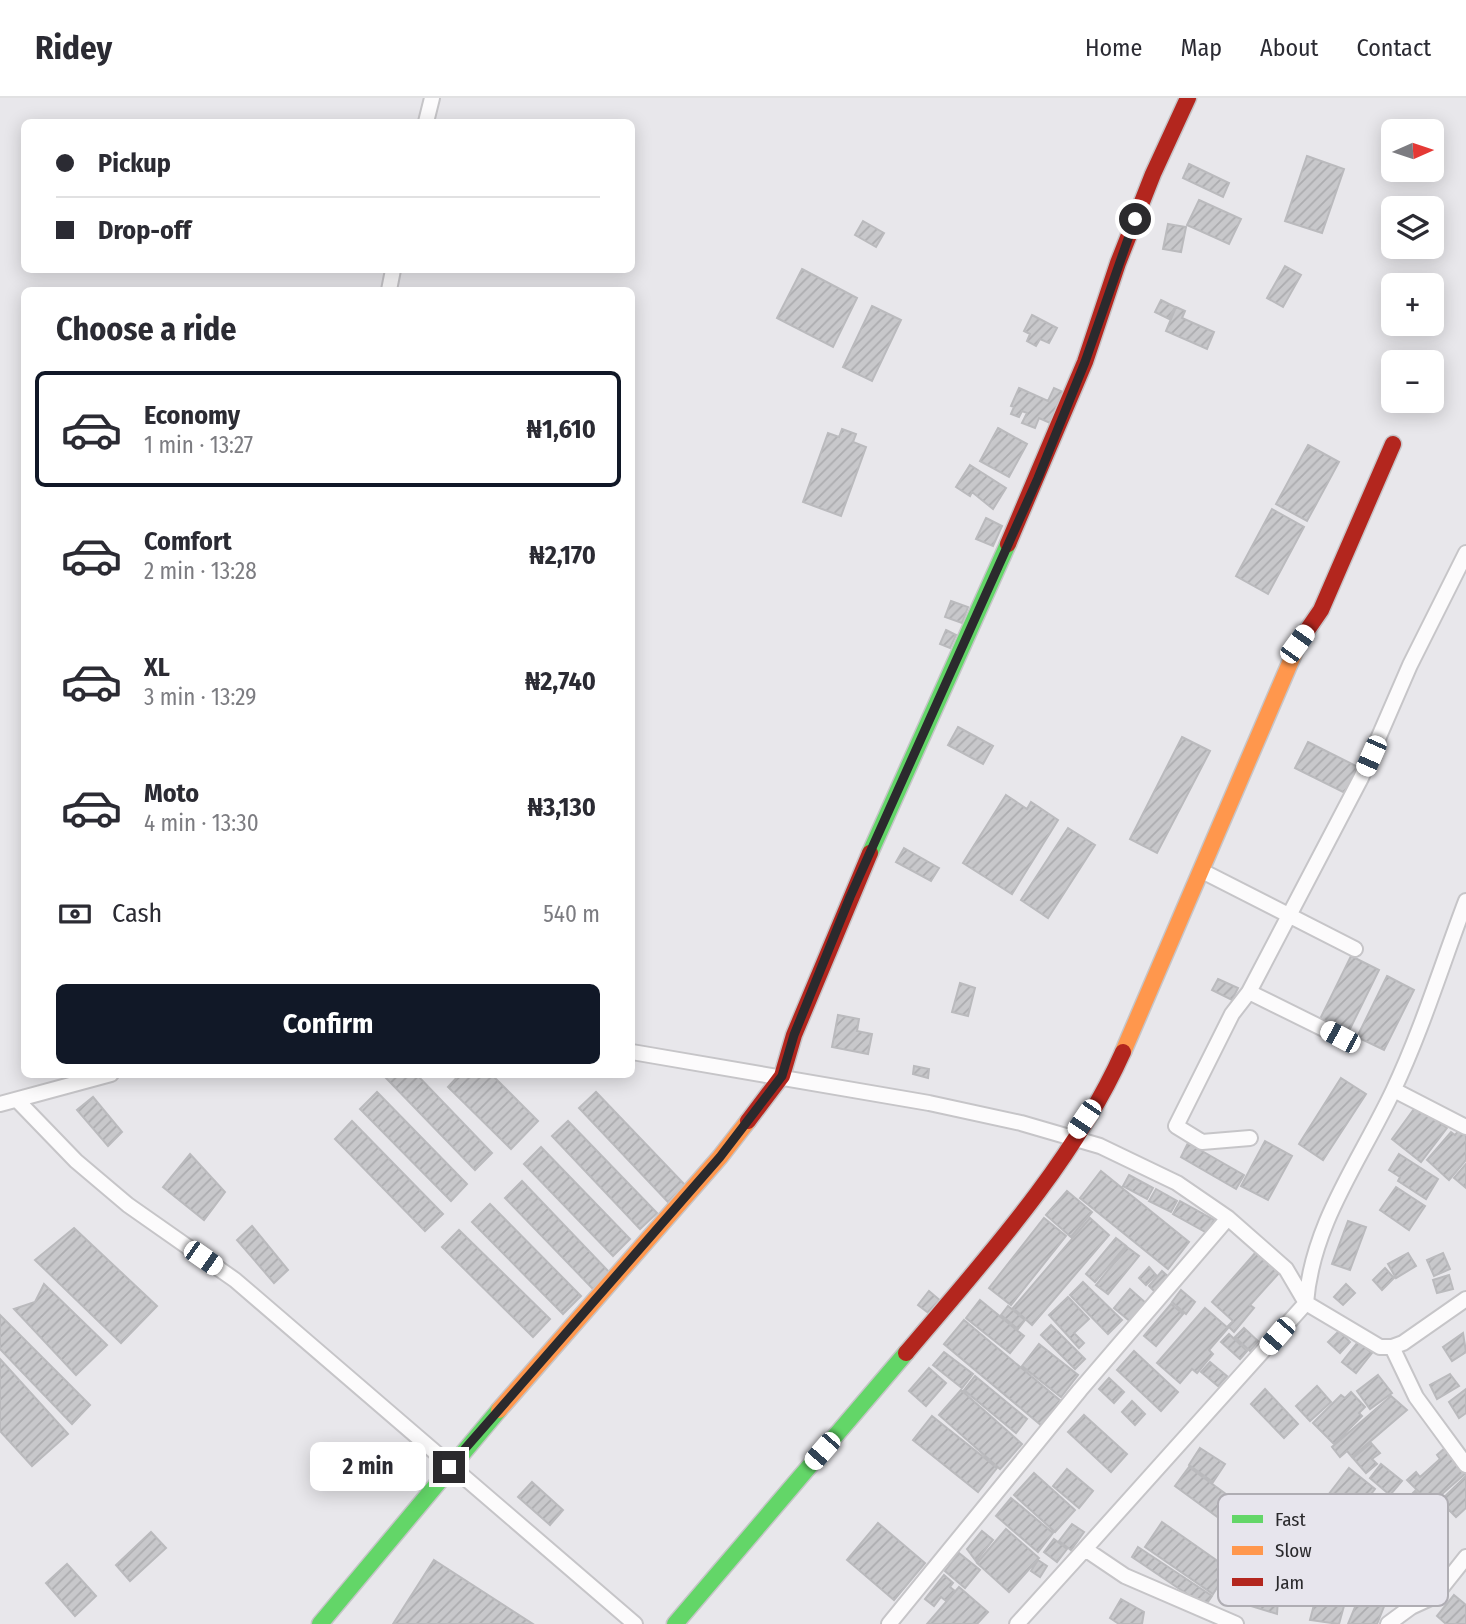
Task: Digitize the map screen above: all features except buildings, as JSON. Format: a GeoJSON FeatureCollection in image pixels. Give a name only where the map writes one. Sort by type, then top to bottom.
{"type":"FeatureCollection","features":[{"type":"Feature","properties":{"kind":"street"},"geometry":{"type":"LineString","coordinates":[[427,119],[432,98]]}},
{"type":"Feature","properties":{"kind":"street"},"geometry":{"type":"LineString","coordinates":[[320,1624],[449,1467],[720,1157],[782,1076],[794,1035],[850,897],[1038,478],[1085,362],[1118,263],[1148,187],[1188,98]]}},
{"type":"Feature","properties":{"kind":"street"},"geometry":{"type":"LineString","coordinates":[[676,1624],[1001,1241],[1109,1083],[1297,644],[1321,610],[1393,444]]}},
{"type":"Feature","properties":{"kind":"street"},"geometry":{"type":"LineString","coordinates":[[1250,1138],[1202,1142],[1176,1126],[1232,1014],[1249,992],[1361,778],[1410,665],[1466,553]]}},
{"type":"Feature","properties":{"kind":"street"},"geometry":{"type":"LineString","coordinates":[[1202,871],[1354,949]]}},
{"type":"Feature","properties":{"kind":"street"},"geometry":{"type":"LineString","coordinates":[[1017,1624],[1306,1303],[1309,1269],[1324,1224],[1394,1090],[1466,901]]}},
{"type":"Feature","properties":{"kind":"street"},"geometry":{"type":"LineString","coordinates":[[1249,992],[1340,1037]]}},
{"type":"Feature","properties":{"kind":"street"},"geometry":{"type":"LineString","coordinates":[[635,1052],[929,1103],[1100,1146],[1177,1183],[1228,1218],[1286,1269],[1306,1303],[1367,1341],[1392,1347],[1466,1299]]}},
{"type":"Feature","properties":{"kind":"street"},"geometry":{"type":"LineString","coordinates":[[0,1104],[96,1078]]}},
{"type":"Feature","properties":{"kind":"street"},"geometry":{"type":"LineString","coordinates":[[1394,1090],[1466,1127]]}},
{"type":"Feature","properties":{"kind":"street"},"geometry":{"type":"LineString","coordinates":[[16,1100],[76,1161],[128,1205],[235,1280],[449,1467],[635,1624]]}},
{"type":"Feature","properties":{"kind":"street"},"geometry":{"type":"LineString","coordinates":[[889,1624],[1080,1390],[1228,1218]]}},
{"type":"Feature","properties":{"kind":"street"},"geometry":{"type":"LineString","coordinates":[[1392,1347],[1416,1397],[1466,1465]]}},
{"type":"Feature","properties":{"kind":"street"},"geometry":{"type":"LineString","coordinates":[[1085,1549],[1125,1576],[1236,1624]]}},
{"type":"Feature","properties":{"kind":"street"},"geometry":{"type":"LineString","coordinates":[[1448,1580],[1466,1557]]}},
{"type":"Feature","properties":{"kind":"street"},"geometry":{"type":"LineString","coordinates":[[1388,1624],[1413,1606]]}},
{"type":"Feature","properties":{"kind":"traffic: fast"},"geometry":{"type":"LineString","coordinates":[[870,853],[1008,544]]}},
{"type":"Feature","properties":{"kind":"traffic: fast"},"geometry":{"type":"LineString","coordinates":[[675,1624],[906,1353]]}},
{"type":"Feature","properties":{"kind":"traffic: fast"},"geometry":{"type":"LineString","coordinates":[[320,1624],[499,1410]]}},
{"type":"Feature","properties":{"kind":"traffic: slow"},"geometry":{"type":"LineString","coordinates":[[1123,1052],[1299,642]]}},
{"type":"Feature","properties":{"kind":"traffic: slow"},"geometry":{"type":"LineString","coordinates":[[499,1410],[720,1157],[748,1121]]}},
{"type":"Feature","properties":{"kind":"traffic: jam"},"geometry":{"type":"LineString","coordinates":[[1008,544],[1085,362],[1118,263],[1153,174],[1188,98]]}},
{"type":"Feature","properties":{"kind":"traffic: jam"},"geometry":{"type":"LineString","coordinates":[[1299,642],[1321,610],[1393,444]]}},
{"type":"Feature","properties":{"kind":"traffic: jam"},"geometry":{"type":"LineString","coordinates":[[748,1121],[782,1076],[794,1035],[870,853]]}},
{"type":"Feature","properties":{"kind":"traffic: jam"},"geometry":{"type":"LineString","coordinates":[[906,1353],[996,1247],[1053,1172],[1103,1093],[1123,1052]]}},
{"type":"Feature","properties":{"kind":"route"},"geometry":{"type":"LineString","coordinates":[[449,1467],[720,1157],[782,1076],[794,1035],[850,897],[1038,478],[1085,362],[1135,219]]}}]}
